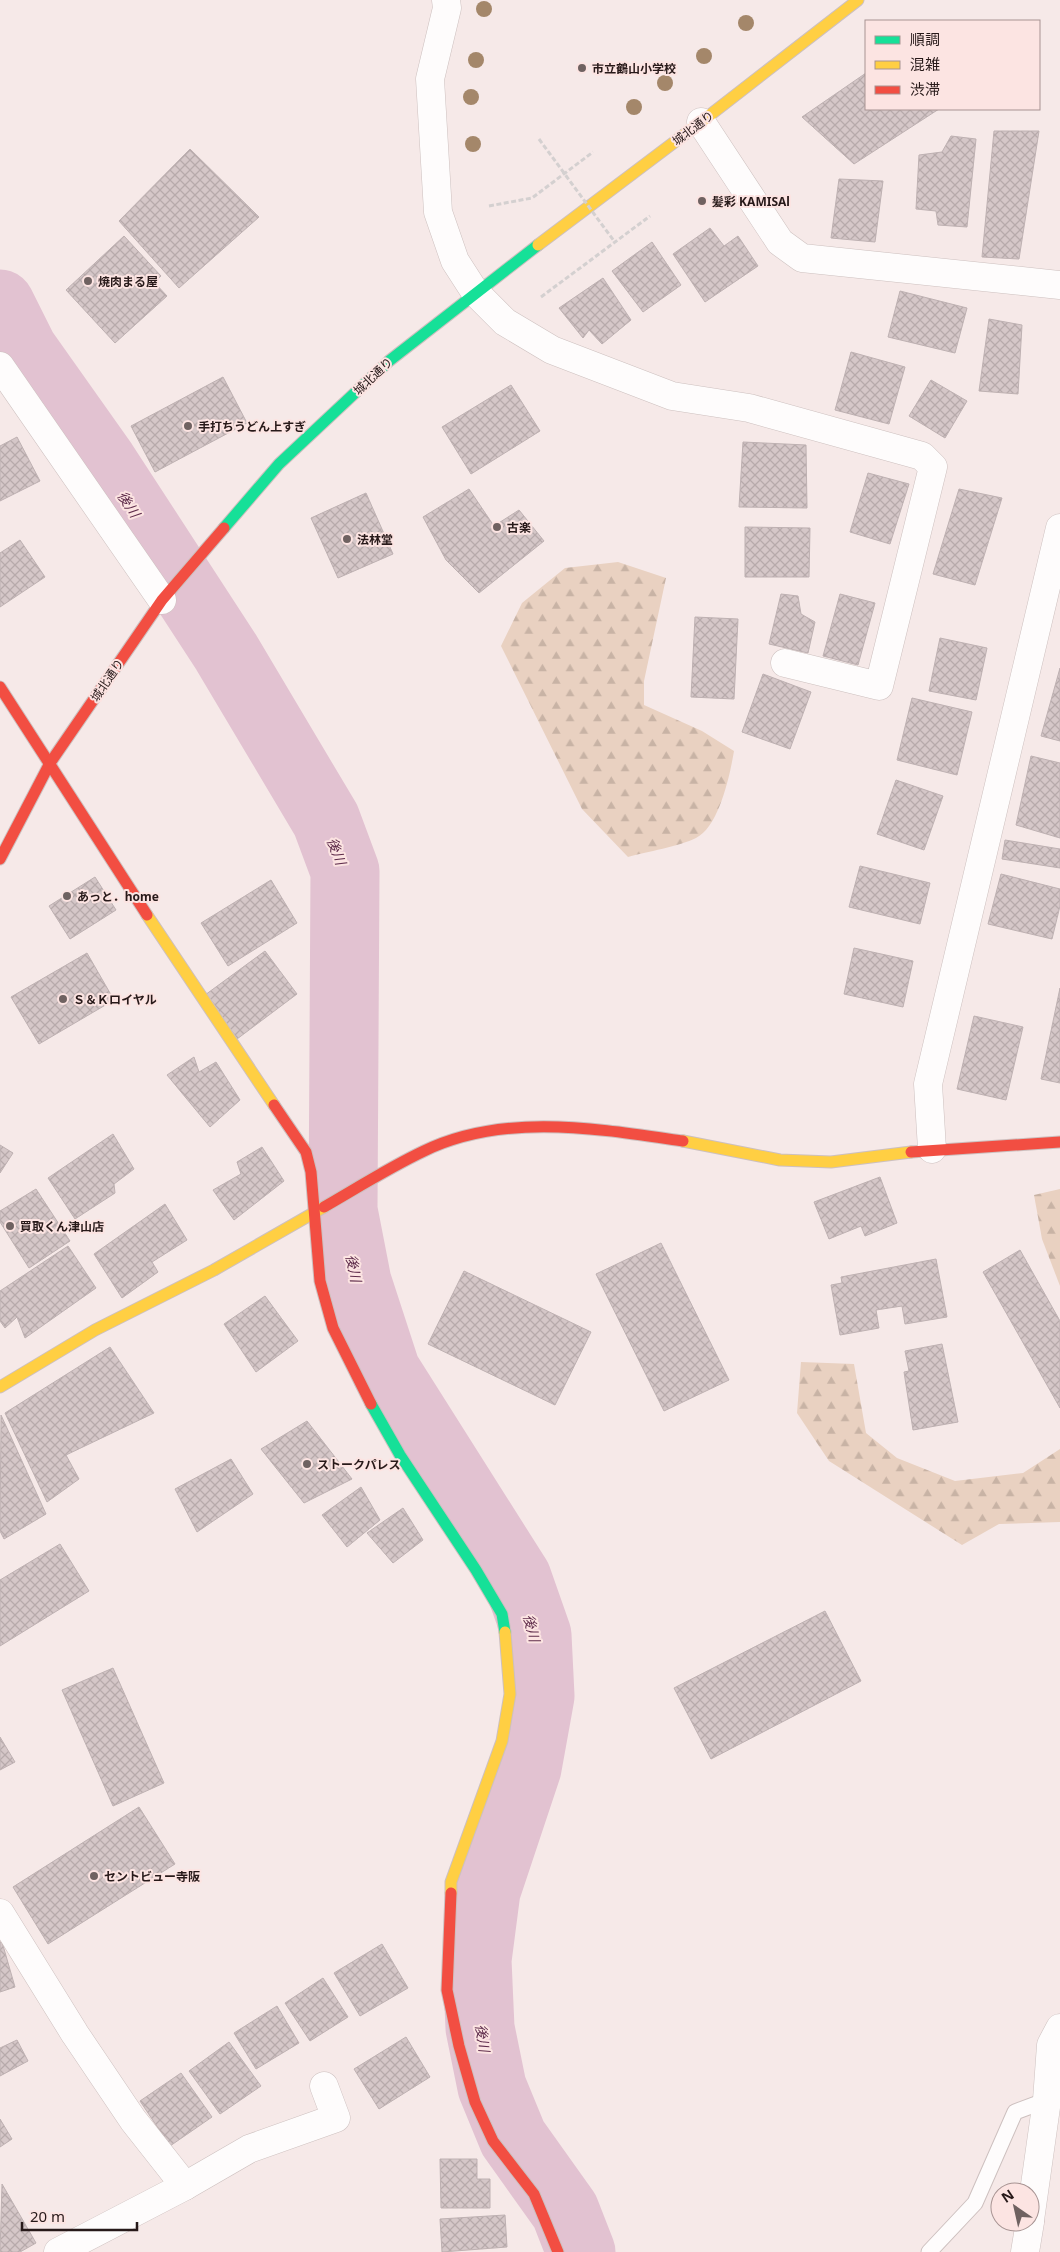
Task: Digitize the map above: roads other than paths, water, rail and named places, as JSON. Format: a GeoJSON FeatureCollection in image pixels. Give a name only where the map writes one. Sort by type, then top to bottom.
{"type":"FeatureCollection","features":[{"type":"Feature","properties":{"kind":"street"},"geometry":{"type":"LineString","coordinates":[[446,0],[447,8],[430,79],[438,212],[454,261],[475,292],[505,322],[552,350],[672,396],[749,408],[922,456],[933,467],[880,686],[785,663]]}},
{"type":"Feature","properties":{"kind":"street","name":"城北通り"},"geometry":{"type":"LineString","coordinates":[[0,859],[50,763],[163,599],[279,464],[389,361],[475,292],[701,122],[858,0]]}},
{"type":"Feature","properties":{"kind":"street"},"geometry":{"type":"LineString","coordinates":[[701,122],[780,242],[802,258],[1060,285]]}},
{"type":"Feature","properties":{"kind":"street"},"geometry":{"type":"LineString","coordinates":[[0,366],[163,599]]}},
{"type":"Feature","properties":{"kind":"street"},"geometry":{"type":"LineString","coordinates":[[932,1149],[928,1084],[1060,532]]}},
{"type":"Feature","properties":{"kind":"street"},"geometry":{"type":"LineString","coordinates":[[0,687],[196,991],[306,1152],[318,1209],[320,1281],[337,1336],[361,1386],[400,1455],[476,1570],[502,1614],[508,1652],[510,1694],[502,1741],[451,1882],[447,1990],[459,2046],[475,2102],[493,2140],[534,2194],[558,2252]]}},
{"type":"Feature","properties":{"kind":"street"},"geometry":{"type":"LineString","coordinates":[[0,1387],[95,1330],[214,1270],[318,1209],[425,1150],[471,1134],[526,1128],[594,1128],[686,1142],[780,1160],[832,1162],[932,1149],[1060,1142]]}},
{"type":"Feature","properties":{"kind":"street"},"geometry":{"type":"LineString","coordinates":[[0,1913],[75,2034],[133,2120],[185,2186]]}},
{"type":"Feature","properties":{"kind":"street"},"geometry":{"type":"LineString","coordinates":[[1035,2182],[1047,2100],[1051,2046],[1060,2028]]}},
{"type":"Feature","properties":{"kind":"street"},"geometry":{"type":"LineString","coordinates":[[58,2252],[185,2186],[248,2149],[336,2118],[324,2086]]}},
{"type":"Feature","properties":{"kind":"street"},"geometry":{"type":"LineString","coordinates":[[1025,2252],[1028,2232]]}},
{"type":"Feature","properties":{"kind":"lane"},"geometry":{"type":"LineString","coordinates":[[929,2252],[975,2203],[1015,2112],[1047,2100]]}},
{"type":"Feature","properties":{"kind":"waterway","name":"後川"},"geometry":{"type":"LineString","coordinates":[[0,304],[23,350],[103,463],[226,652],[326,820],[345,871],[343,1210],[357,1282],[386,1371],[517,1578],[537,1635],[540,1696],[527,1768],[486,1891],[477,1960],[480,2028],[492,2087],[513,2138],[565,2211],[581,2252]]}},
{"type":"Feature","properties":{"kind":"place","name":"市立鶴山小学校"},"geometry":{"type":"Point","coordinates":[582,68]}},
{"type":"Feature","properties":{"kind":"place","name":"髪彩 KAMISAl"},"geometry":{"type":"Point","coordinates":[702,201]}},
{"type":"Feature","properties":{"kind":"place","name":"焼肉まる屋"},"geometry":{"type":"Point","coordinates":[88,281]}},
{"type":"Feature","properties":{"kind":"place","name":"手打ちうどん上すぎ"},"geometry":{"type":"Point","coordinates":[188,426]}},
{"type":"Feature","properties":{"kind":"place","name":"古楽"},"geometry":{"type":"Point","coordinates":[497,527]}},
{"type":"Feature","properties":{"kind":"place","name":"法林堂"},"geometry":{"type":"Point","coordinates":[347,539]}},
{"type":"Feature","properties":{"kind":"place","name":"あっと．home"},"geometry":{"type":"Point","coordinates":[67,896]}},
{"type":"Feature","properties":{"kind":"place","name":"Ｓ＆Ｋロイヤル"},"geometry":{"type":"Point","coordinates":[63,999]}},
{"type":"Feature","properties":{"kind":"place","name":"買取くん津山店"},"geometry":{"type":"Point","coordinates":[10,1226]}},
{"type":"Feature","properties":{"kind":"place","name":"ストークパレス"},"geometry":{"type":"Point","coordinates":[307,1464]}},
{"type":"Feature","properties":{"kind":"place","name":"セントビュー寺阪"},"geometry":{"type":"Point","coordinates":[94,1876]}}]}
